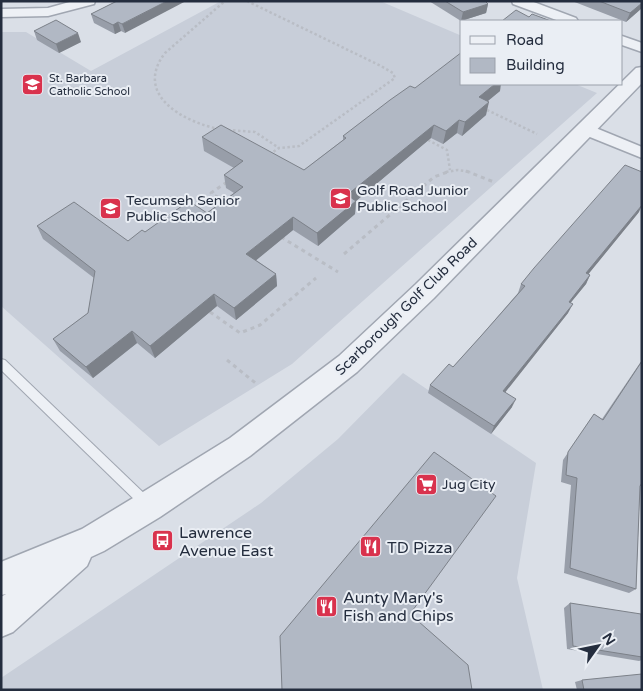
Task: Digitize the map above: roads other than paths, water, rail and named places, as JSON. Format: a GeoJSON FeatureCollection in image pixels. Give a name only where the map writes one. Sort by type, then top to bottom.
{"type":"FeatureCollection","features":[{"type":"Feature","properties":{"kind":"street"},"geometry":{"type":"LineString","coordinates":[[1,14],[48,12],[89,1]]}},
{"type":"Feature","properties":{"kind":"street"},"geometry":{"type":"LineString","coordinates":[[518,1],[568,20]]}},
{"type":"Feature","properties":{"kind":"street"},"geometry":{"type":"LineString","coordinates":[[623,40],[642,48]]}},
{"type":"Feature","properties":{"kind":"street","name":"Scarborough Golf Club Road"},"geometry":{"type":"LineString","coordinates":[[1,579],[93,540],[148,506],[240,447],[348,364],[425,291],[642,72]]}},
{"type":"Feature","properties":{"kind":"street"},"geometry":{"type":"LineString","coordinates":[[586,129],[642,153]]}},
{"type":"Feature","properties":{"kind":"street","name":"Scarborough Golf Club Road"},"geometry":{"type":"LineString","coordinates":[[1,620],[93,540]]}},
{"type":"Feature","properties":{"kind":"lane"},"geometry":{"type":"LineString","coordinates":[[1,363],[148,506]]}},
{"type":"Feature","properties":{"kind":"place","name":"St. Barbara Catholic School"},"geometry":{"type":"Point","coordinates":[33,84]}},
{"type":"Feature","properties":{"kind":"place","name":"Golf Road Junior Public School"},"geometry":{"type":"Point","coordinates":[341,198]}},
{"type":"Feature","properties":{"kind":"place","name":"Tecumseh Senior Public School"},"geometry":{"type":"Point","coordinates":[110,208]}},
{"type":"Feature","properties":{"kind":"place","name":"Jug City"},"geometry":{"type":"Point","coordinates":[426,484]}},
{"type":"Feature","properties":{"kind":"place","name":"Lawrence Avenue East"},"geometry":{"type":"Point","coordinates":[163,541]}},
{"type":"Feature","properties":{"kind":"place","name":"TD Pizza"},"geometry":{"type":"Point","coordinates":[371,547]}},
{"type":"Feature","properties":{"kind":"place","name":"Aunty Mary's Fish and Chips"},"geometry":{"type":"Point","coordinates":[327,606]}}]}
